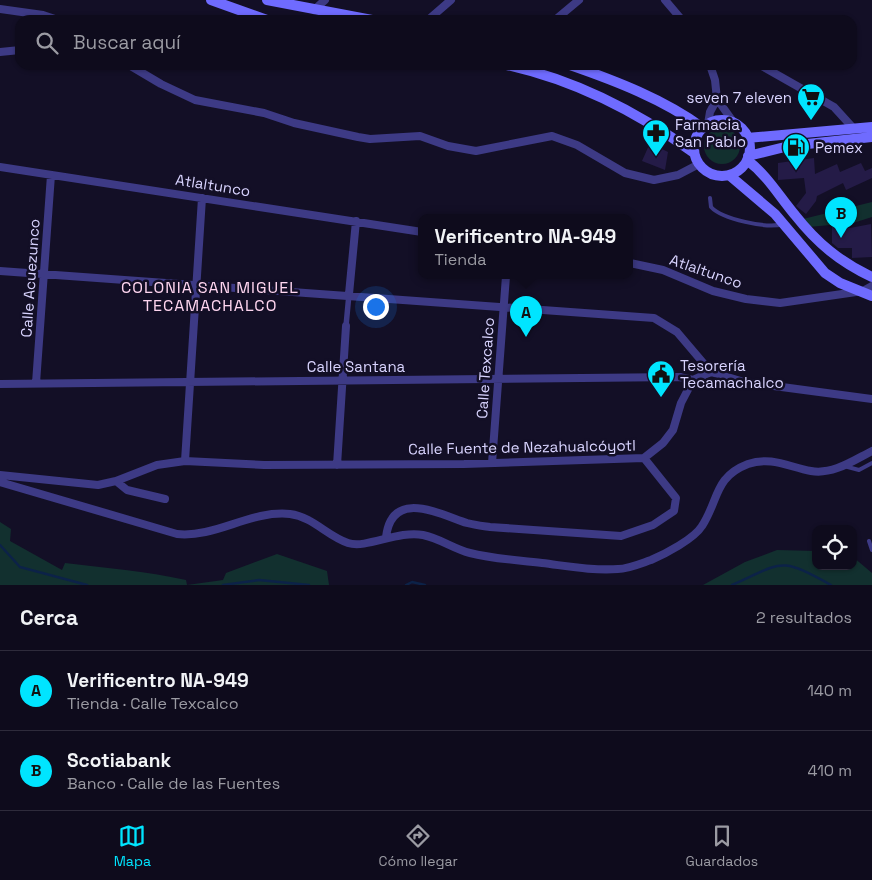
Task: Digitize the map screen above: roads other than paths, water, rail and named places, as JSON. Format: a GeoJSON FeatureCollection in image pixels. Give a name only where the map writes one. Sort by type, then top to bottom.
{"type":"FeatureCollection","features":[{"type":"Feature","properties":{"kind":"main road"},"geometry":{"type":"LineString","coordinates":[[211,0],[253,15]]}},
{"type":"Feature","properties":{"kind":"main road"},"geometry":{"type":"LineString","coordinates":[[267,0],[343,15]]}},
{"type":"Feature","properties":{"kind":"main road"},"geometry":{"type":"LineString","coordinates":[[525,70],[583,90],[651,125],[694,153]]}},
{"type":"Feature","properties":{"kind":"main road"},"geometry":{"type":"LineString","coordinates":[[584,70],[613,80],[681,112],[705,126]]}},
{"type":"Feature","properties":{"kind":"main road"},"geometry":{"type":"LineString","coordinates":[[725,121],[734,123],[742,129],[747,138],[747,158],[740,169],[729,175],[716,175],[699,164],[694,153],[696,137],[705,126],[725,121]]}},
{"type":"Feature","properties":{"kind":"main road"},"geometry":{"type":"LineString","coordinates":[[747,138],[872,127]]}},
{"type":"Feature","properties":{"kind":"main road"},"geometry":{"type":"LineString","coordinates":[[747,158],[789,146],[872,137]]}},
{"type":"Feature","properties":{"kind":"main road"},"geometry":{"type":"LineString","coordinates":[[747,158],[758,168],[824,248],[855,270],[872,277]]}},
{"type":"Feature","properties":{"kind":"main road"},"geometry":{"type":"LineString","coordinates":[[729,175],[783,224],[825,273],[840,283],[869,291]]}},
{"type":"Feature","properties":{"kind":"street"},"geometry":{"type":"LineString","coordinates":[[314,10],[325,0]]}},
{"type":"Feature","properties":{"kind":"street"},"geometry":{"type":"LineString","coordinates":[[434,15],[451,0]]}},
{"type":"Feature","properties":{"kind":"street"},"geometry":{"type":"LineString","coordinates":[[561,15],[579,0]]}},
{"type":"Feature","properties":{"kind":"street"},"geometry":{"type":"LineString","coordinates":[[665,0],[678,15]]}},
{"type":"Feature","properties":{"kind":"street"},"geometry":{"type":"LineString","coordinates":[[0,8],[46,15]]}},
{"type":"Feature","properties":{"kind":"street"},"geometry":{"type":"LineString","coordinates":[[0,52],[15,50]]}},
{"type":"Feature","properties":{"kind":"street"},"geometry":{"type":"LineString","coordinates":[[137,70],[161,84],[195,100],[264,113],[294,123],[358,137],[370,139],[420,136],[455,148],[476,151],[552,136],[577,145],[625,173],[654,180],[678,176],[699,164]]}},
{"type":"Feature","properties":{"kind":"street"},"geometry":{"type":"LineString","coordinates":[[705,126],[716,99],[715,80],[712,70]]}},
{"type":"Feature","properties":{"kind":"street"},"geometry":{"type":"LineString","coordinates":[[769,70],[834,107],[854,130]]}},
{"type":"Feature","properties":{"kind":"street"},"geometry":{"type":"LineString","coordinates":[[716,99],[734,123]]}},
{"type":"Feature","properties":{"kind":"street","name":"Atlaltunco"},"geometry":{"type":"LineString","coordinates":[[0,167],[418,231]]}},
{"type":"Feature","properties":{"kind":"street","name":"Calle Acuezunco"},"geometry":{"type":"LineString","coordinates":[[36,383],[52,174]]}},
{"type":"Feature","properties":{"kind":"street"},"geometry":{"type":"LineString","coordinates":[[0,475],[88,485],[116,481],[157,465],[186,462],[202,198]]}},
{"type":"Feature","properties":{"kind":"street"},"geometry":{"type":"LineString","coordinates":[[337,465],[346,326],[356,221]]}},
{"type":"Feature","properties":{"kind":"street","name":"Atlaltunco"},"geometry":{"type":"LineString","coordinates":[[633,264],[663,270],[713,291],[746,299],[780,303],[869,291]]}},
{"type":"Feature","properties":{"kind":"street"},"geometry":{"type":"LineString","coordinates":[[0,270],[504,305],[654,318],[677,332],[710,372],[744,382],[872,398]]}},
{"type":"Feature","properties":{"kind":"street","name":"Calle Texcalco"},"geometry":{"type":"LineString","coordinates":[[492,463],[506,279]]}},
{"type":"Feature","properties":{"kind":"street"},"geometry":{"type":"LineString","coordinates":[[693,380],[710,372]]}},
{"type":"Feature","properties":{"kind":"street","name":"Calle Santana"},"geometry":{"type":"LineString","coordinates":[[0,384],[498,378],[680,377],[693,380]]}},
{"type":"Feature","properties":{"kind":"street","name":"Calle Fuente de Nezahualcóyotl"},"geometry":{"type":"LineString","coordinates":[[186,462],[337,465],[492,463],[644,458],[663,443],[673,430],[681,403],[693,380]]}},
{"type":"Feature","properties":{"kind":"street"},"geometry":{"type":"LineString","coordinates":[[0,482],[177,534],[200,533],[265,515],[290,514],[307,519],[350,544],[368,543],[404,534],[424,535],[469,553],[577,567],[620,569],[651,560],[680,545],[701,528],[716,492],[725,478],[736,469],[767,460],[813,471],[844,466],[872,451]]}},
{"type":"Feature","properties":{"kind":"street"},"geometry":{"type":"LineString","coordinates":[[386,537],[388,525],[395,514],[410,507],[432,511],[470,524],[490,527],[621,536],[653,525],[674,511],[676,505],[672,492],[644,458]]}},
{"type":"Feature","properties":{"kind":"street"},"geometry":{"type":"LineString","coordinates":[[116,481],[127,490],[165,499]]}},
{"type":"Feature","properties":{"kind":"lane"},"geometry":{"type":"LineString","coordinates":[[710,198],[711,206],[723,214],[768,226],[783,224]]}},
{"type":"Feature","properties":{"kind":"lane"},"geometry":{"type":"LineString","coordinates":[[844,466],[858,470],[872,463]]}},
{"type":"Feature","properties":{"kind":"lane"},"geometry":{"type":"LineString","coordinates":[[869,541],[872,550]]}},
{"type":"Feature","properties":{"kind":"waterway"},"geometry":{"type":"LineString","coordinates":[[0,545],[20,567],[87,585]]}},
{"type":"Feature","properties":{"kind":"waterway"},"geometry":{"type":"LineString","coordinates":[[732,585],[772,567],[781,566],[790,566],[831,585]]}},
{"type":"Feature","properties":{"kind":"waterway"},"geometry":{"type":"LineString","coordinates":[[223,585],[259,580],[309,585]]}},
{"type":"Feature","properties":{"kind":"waterway"},"geometry":{"type":"LineString","coordinates":[[406,585],[412,582],[425,585]]}},
{"type":"Feature","properties":{"kind":"place","name":"seven 7 eleven"},"geometry":{"type":"Point","coordinates":[811,121]}},
{"type":"Feature","properties":{"kind":"place","name":"Farmacia San Pablo"},"geometry":{"type":"Point","coordinates":[656,157]}},
{"type":"Feature","properties":{"kind":"place","name":"Pemex"},"geometry":{"type":"Point","coordinates":[796,171]}},
{"type":"Feature","properties":{"kind":"place","name":"Scotiabank"},"geometry":{"type":"Point","coordinates":[841,238]}},
{"type":"Feature","properties":{"kind":"place","name":"Verificentro NA-949"},"geometry":{"type":"Point","coordinates":[526,337]}},
{"type":"Feature","properties":{"kind":"place","name":"Tesorería Tecamachalco"},"geometry":{"type":"Point","coordinates":[661,398]}},
{"type":"Feature","properties":{"kind":"district","name":"COLONIA SAN MIGUEL TECAMACHALCO"},"geometry":{"type":"Point","coordinates":[210,296]}}]}
